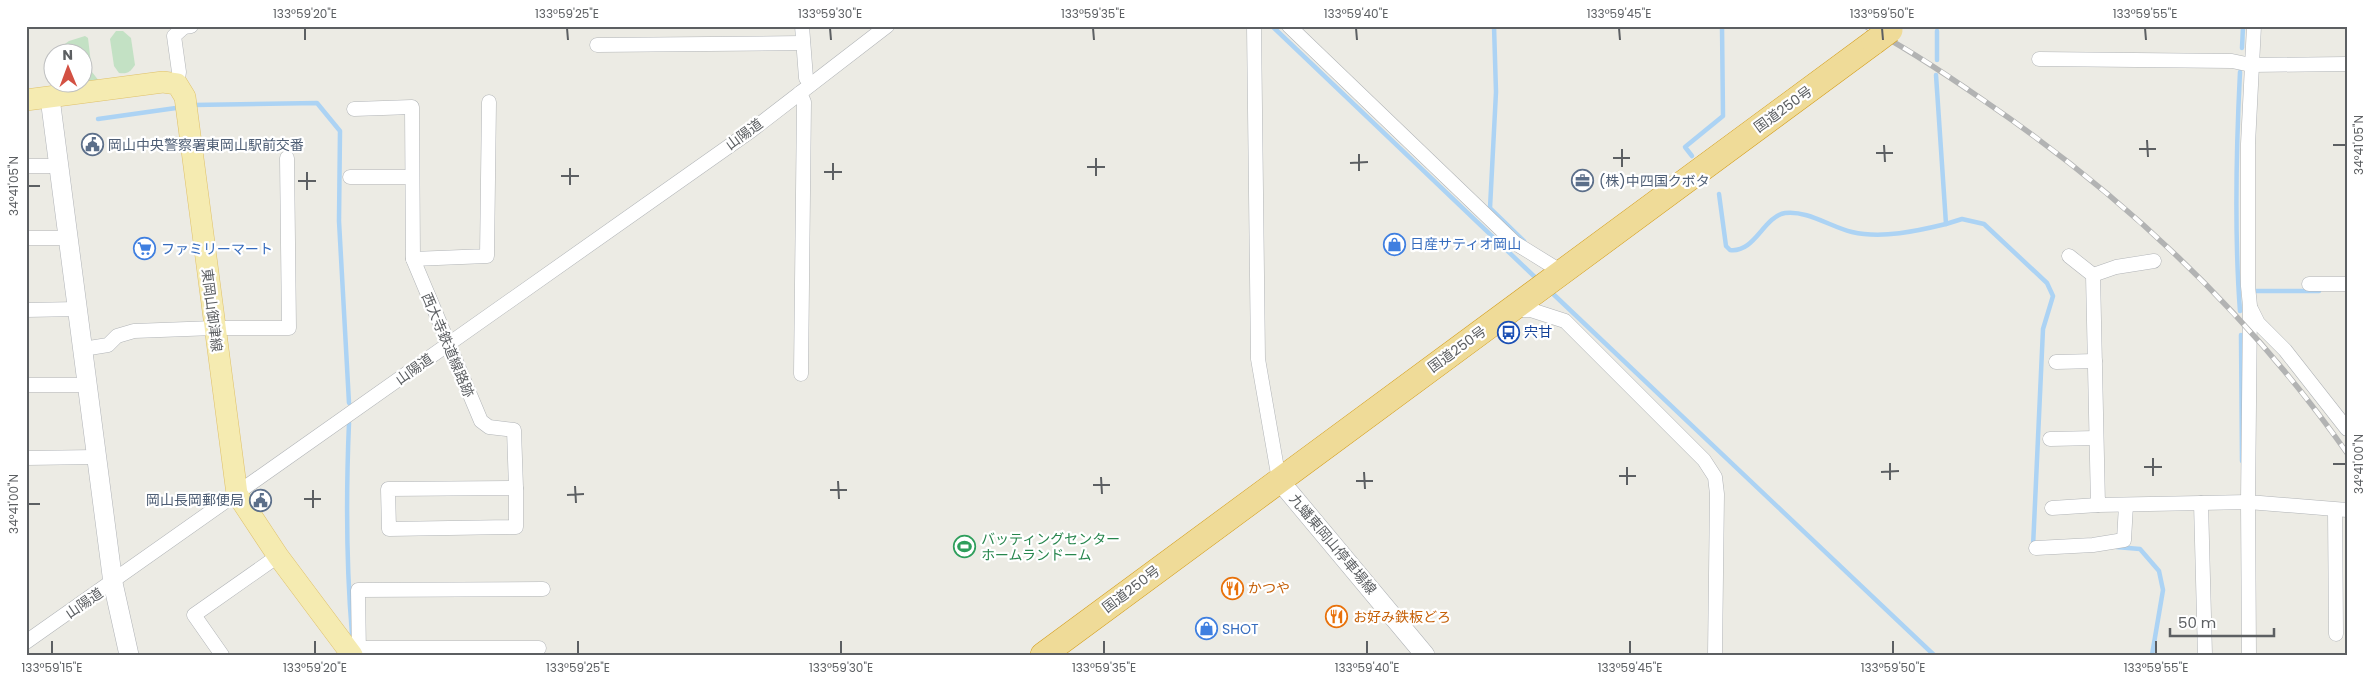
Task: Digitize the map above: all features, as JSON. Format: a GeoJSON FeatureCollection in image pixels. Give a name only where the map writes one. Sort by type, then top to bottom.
{"type":"FeatureCollection","features":[{"type":"Feature","properties":{"kind":"highway","name":"国道250号"},"geometry":{"type":"LineString","coordinates":[[1043,655],[1887,33]]}},
{"type":"Feature","properties":{"kind":"main road"},"geometry":{"type":"LineString","coordinates":[[26,100],[164,82],[177,84]]}},
{"type":"Feature","properties":{"kind":"main road","name":"東岡山御津線"},"geometry":{"type":"LineString","coordinates":[[177,84],[185,97],[237,494],[278,556],[352,652]]}},
{"type":"Feature","properties":{"kind":"street"},"geometry":{"type":"LineString","coordinates":[[177,84],[179,72],[174,36],[184,27],[191,26]]}},
{"type":"Feature","properties":{"kind":"street"},"geometry":{"type":"LineString","coordinates":[[802,26],[806,78],[812,84]]}},
{"type":"Feature","properties":{"kind":"street","name":"山陽道"},"geometry":{"type":"LineString","coordinates":[[26,642],[113,583],[752,130],[887,26]]}},
{"type":"Feature","properties":{"kind":"street"},"geometry":{"type":"LineString","coordinates":[[1254,26],[1258,359],[1279,480]]}},
{"type":"Feature","properties":{"kind":"street"},"geometry":{"type":"LineString","coordinates":[[1289,26],[1515,243],[1551,280]]}},
{"type":"Feature","properties":{"kind":"street"},"geometry":{"type":"LineString","coordinates":[[2249,655],[2244,502],[2250,306],[2248,286],[2248,154],[2254,26]]}},
{"type":"Feature","properties":{"kind":"street"},"geometry":{"type":"LineString","coordinates":[[597,45],[803,43]]}},
{"type":"Feature","properties":{"kind":"street"},"geometry":{"type":"LineString","coordinates":[[2039,59],[2232,61],[2251,65],[2347,64]]}},
{"type":"Feature","properties":{"kind":"street"},"geometry":{"type":"LineString","coordinates":[[800,92],[804,102],[801,374]]}},
{"type":"Feature","properties":{"kind":"street"},"geometry":{"type":"LineString","coordinates":[[50,98],[113,583],[128,655]]}},
{"type":"Feature","properties":{"kind":"street"},"geometry":{"type":"LineString","coordinates":[[354,109],[412,107],[414,264],[487,256],[490,102]]}},
{"type":"Feature","properties":{"kind":"street"},"geometry":{"type":"LineString","coordinates":[[83,349],[108,345],[117,336],[134,331],[289,328],[287,158]]}},
{"type":"Feature","properties":{"kind":"street"},"geometry":{"type":"LineString","coordinates":[[26,166],[59,166]]}},
{"type":"Feature","properties":{"kind":"street"},"geometry":{"type":"LineString","coordinates":[[350,177],[412,177]]}},
{"type":"Feature","properties":{"kind":"street"},"geometry":{"type":"LineString","coordinates":[[26,238],[69,238]]}},
{"type":"Feature","properties":{"kind":"street"},"geometry":{"type":"LineString","coordinates":[[2069,256],[2092,275],[2098,505]]}},
{"type":"Feature","properties":{"kind":"street"},"geometry":{"type":"LineString","coordinates":[[2092,275],[2116,267],[2154,261]]}},
{"type":"Feature","properties":{"kind":"street","name":"西大寺鉄道線路跡"},"geometry":{"type":"LineString","coordinates":[[414,264],[482,421],[488,427],[514,430],[516,488]]}},
{"type":"Feature","properties":{"kind":"street"},"geometry":{"type":"LineString","coordinates":[[2310,284],[2347,284]]}},
{"type":"Feature","properties":{"kind":"street"},"geometry":{"type":"LineString","coordinates":[[2250,306],[2258,323],[2285,350],[2347,429]]}},
{"type":"Feature","properties":{"kind":"street"},"geometry":{"type":"LineString","coordinates":[[26,310],[78,309]]}},
{"type":"Feature","properties":{"kind":"street"},"geometry":{"type":"LineString","coordinates":[[1511,310],[1531,310],[1565,322],[1704,460],[1714,477],[1717,494],[1715,655]]}},
{"type":"Feature","properties":{"kind":"street"},"geometry":{"type":"LineString","coordinates":[[2056,362],[2095,361]]}},
{"type":"Feature","properties":{"kind":"street"},"geometry":{"type":"LineString","coordinates":[[26,385],[87,385]]}},
{"type":"Feature","properties":{"kind":"street"},"geometry":{"type":"LineString","coordinates":[[2050,439],[2096,438]]}},
{"type":"Feature","properties":{"kind":"street"},"geometry":{"type":"LineString","coordinates":[[26,458],[96,457]]}},
{"type":"Feature","properties":{"kind":"street","name":"九蟠東岡山停車場線"},"geometry":{"type":"LineString","coordinates":[[1279,480],[1425,655]]}},
{"type":"Feature","properties":{"kind":"street"},"geometry":{"type":"LineString","coordinates":[[516,488],[516,528],[389,529],[388,489],[516,488]]}},
{"type":"Feature","properties":{"kind":"street"},"geometry":{"type":"LineString","coordinates":[[2052,508],[2098,505],[2244,502],[2341,510],[2336,634]]}},
{"type":"Feature","properties":{"kind":"street"},"geometry":{"type":"LineString","coordinates":[[2201,503],[2204,655]]}},
{"type":"Feature","properties":{"kind":"street"},"geometry":{"type":"LineString","coordinates":[[2036,548],[2092,545],[2124,540],[2126,505]]}},
{"type":"Feature","properties":{"kind":"street"},"geometry":{"type":"LineString","coordinates":[[222,655],[194,615],[278,556]]}},
{"type":"Feature","properties":{"kind":"street"},"geometry":{"type":"LineString","coordinates":[[539,648],[352,652],[358,590],[543,589]]}},
{"type":"Feature","properties":{"kind":"green space"},"geometry":{"type":"Polygon","coordinates":[[[116,31],[123,31],[131,38],[135,65],[127,73],[119,73],[114,66],[110,39],[116,31]]]}},
{"type":"Feature","properties":{"kind":"green space"},"geometry":{"type":"Polygon","coordinates":[[[85,36],[88,38],[88,42],[68,42],[85,36]]]}},
{"type":"Feature","properties":{"kind":"green space"},"geometry":{"type":"Polygon","coordinates":[[[92,72],[103,84],[131,81],[140,74],[139,80],[135,83],[92,88],[92,72]]]}},
{"type":"Feature","properties":{"kind":"waterway"},"geometry":{"type":"LineString","coordinates":[[1272,26],[1539,281]]}},
{"type":"Feature","properties":{"kind":"waterway"},"geometry":{"type":"LineString","coordinates":[[1494,26],[1496,92],[1490,208],[1524,241]]}},
{"type":"Feature","properties":{"kind":"waterway"},"geometry":{"type":"LineString","coordinates":[[1692,156],[1685,147],[1723,116],[1722,26]]}},
{"type":"Feature","properties":{"kind":"waterway"},"geometry":{"type":"LineString","coordinates":[[2242,48],[2243,26]]}},
{"type":"Feature","properties":{"kind":"waterway"},"geometry":{"type":"LineString","coordinates":[[1937,31],[1937,60]]}},
{"type":"Feature","properties":{"kind":"waterway"},"geometry":{"type":"LineString","coordinates":[[2240,72],[2236,192],[2240,311]]}},
{"type":"Feature","properties":{"kind":"waterway"},"geometry":{"type":"LineString","coordinates":[[1936,75],[1946,224],[1962,219],[1984,224],[2047,283],[2053,296],[2043,329],[2033,547]]}},
{"type":"Feature","properties":{"kind":"waterway"},"geometry":{"type":"LineString","coordinates":[[193,105],[317,103],[340,131],[339,221],[349,403]]}},
{"type":"Feature","properties":{"kind":"waterway"},"geometry":{"type":"LineString","coordinates":[[98,119],[176,108]]}},
{"type":"Feature","properties":{"kind":"waterway"},"geometry":{"type":"LineString","coordinates":[[1719,194],[1726,246],[1730,250],[1746,246],[1771,221],[1785,213],[1802,214],[1844,230],[1875,235],[1899,233],[1946,224]]}},
{"type":"Feature","properties":{"kind":"waterway"},"geometry":{"type":"LineString","coordinates":[[1550,291],[1934,655]]}},
{"type":"Feature","properties":{"kind":"waterway"},"geometry":{"type":"LineString","coordinates":[[2255,291],[2319,291]]}},
{"type":"Feature","properties":{"kind":"waterway"},"geometry":{"type":"LineString","coordinates":[[2241,335],[2242,461]]}},
{"type":"Feature","properties":{"kind":"waterway"},"geometry":{"type":"LineString","coordinates":[[349,423],[347,528],[352,634]]}},
{"type":"Feature","properties":{"kind":"waterway"},"geometry":{"type":"LineString","coordinates":[[2116,547],[2140,549],[2159,571],[2163,590],[2152,655]]}},
{"type":"Feature","properties":{"kind":"railway"},"geometry":{"type":"LineString","coordinates":[[1865,26],[1942,72],[1986,102],[2037,139],[2136,218],[2227,306],[2269,353],[2347,453]]}},
{"type":"Feature","properties":{"kind":"place","name":"岡山中央警察署東岡山駅前交番"},"geometry":{"type":"Point","coordinates":[92,145]}},
{"type":"Feature","properties":{"kind":"place","name":"(株)中四国クボタ"},"geometry":{"type":"Point","coordinates":[1583,181]}},
{"type":"Feature","properties":{"kind":"place","name":"日産サティオ岡山"},"geometry":{"type":"Point","coordinates":[1394,244]}},
{"type":"Feature","properties":{"kind":"place","name":"ファミリーマート"},"geometry":{"type":"Point","coordinates":[145,249]}},
{"type":"Feature","properties":{"kind":"place","name":"宍甘"},"geometry":{"type":"Point","coordinates":[1508,332]}},
{"type":"Feature","properties":{"kind":"place","name":"岡山長岡郵便局"},"geometry":{"type":"Point","coordinates":[260,500]}},
{"type":"Feature","properties":{"kind":"place","name":"バッティングセンター ホームランドーム"},"geometry":{"type":"Point","coordinates":[965,547]}},
{"type":"Feature","properties":{"kind":"place","name":"かつや"},"geometry":{"type":"Point","coordinates":[1232,588]}},
{"type":"Feature","properties":{"kind":"place","name":"お好み鉄板どろ"},"geometry":{"type":"Point","coordinates":[1337,617]}},
{"type":"Feature","properties":{"kind":"place","name":"SHOT"},"geometry":{"type":"Point","coordinates":[1206,629]}}]}
